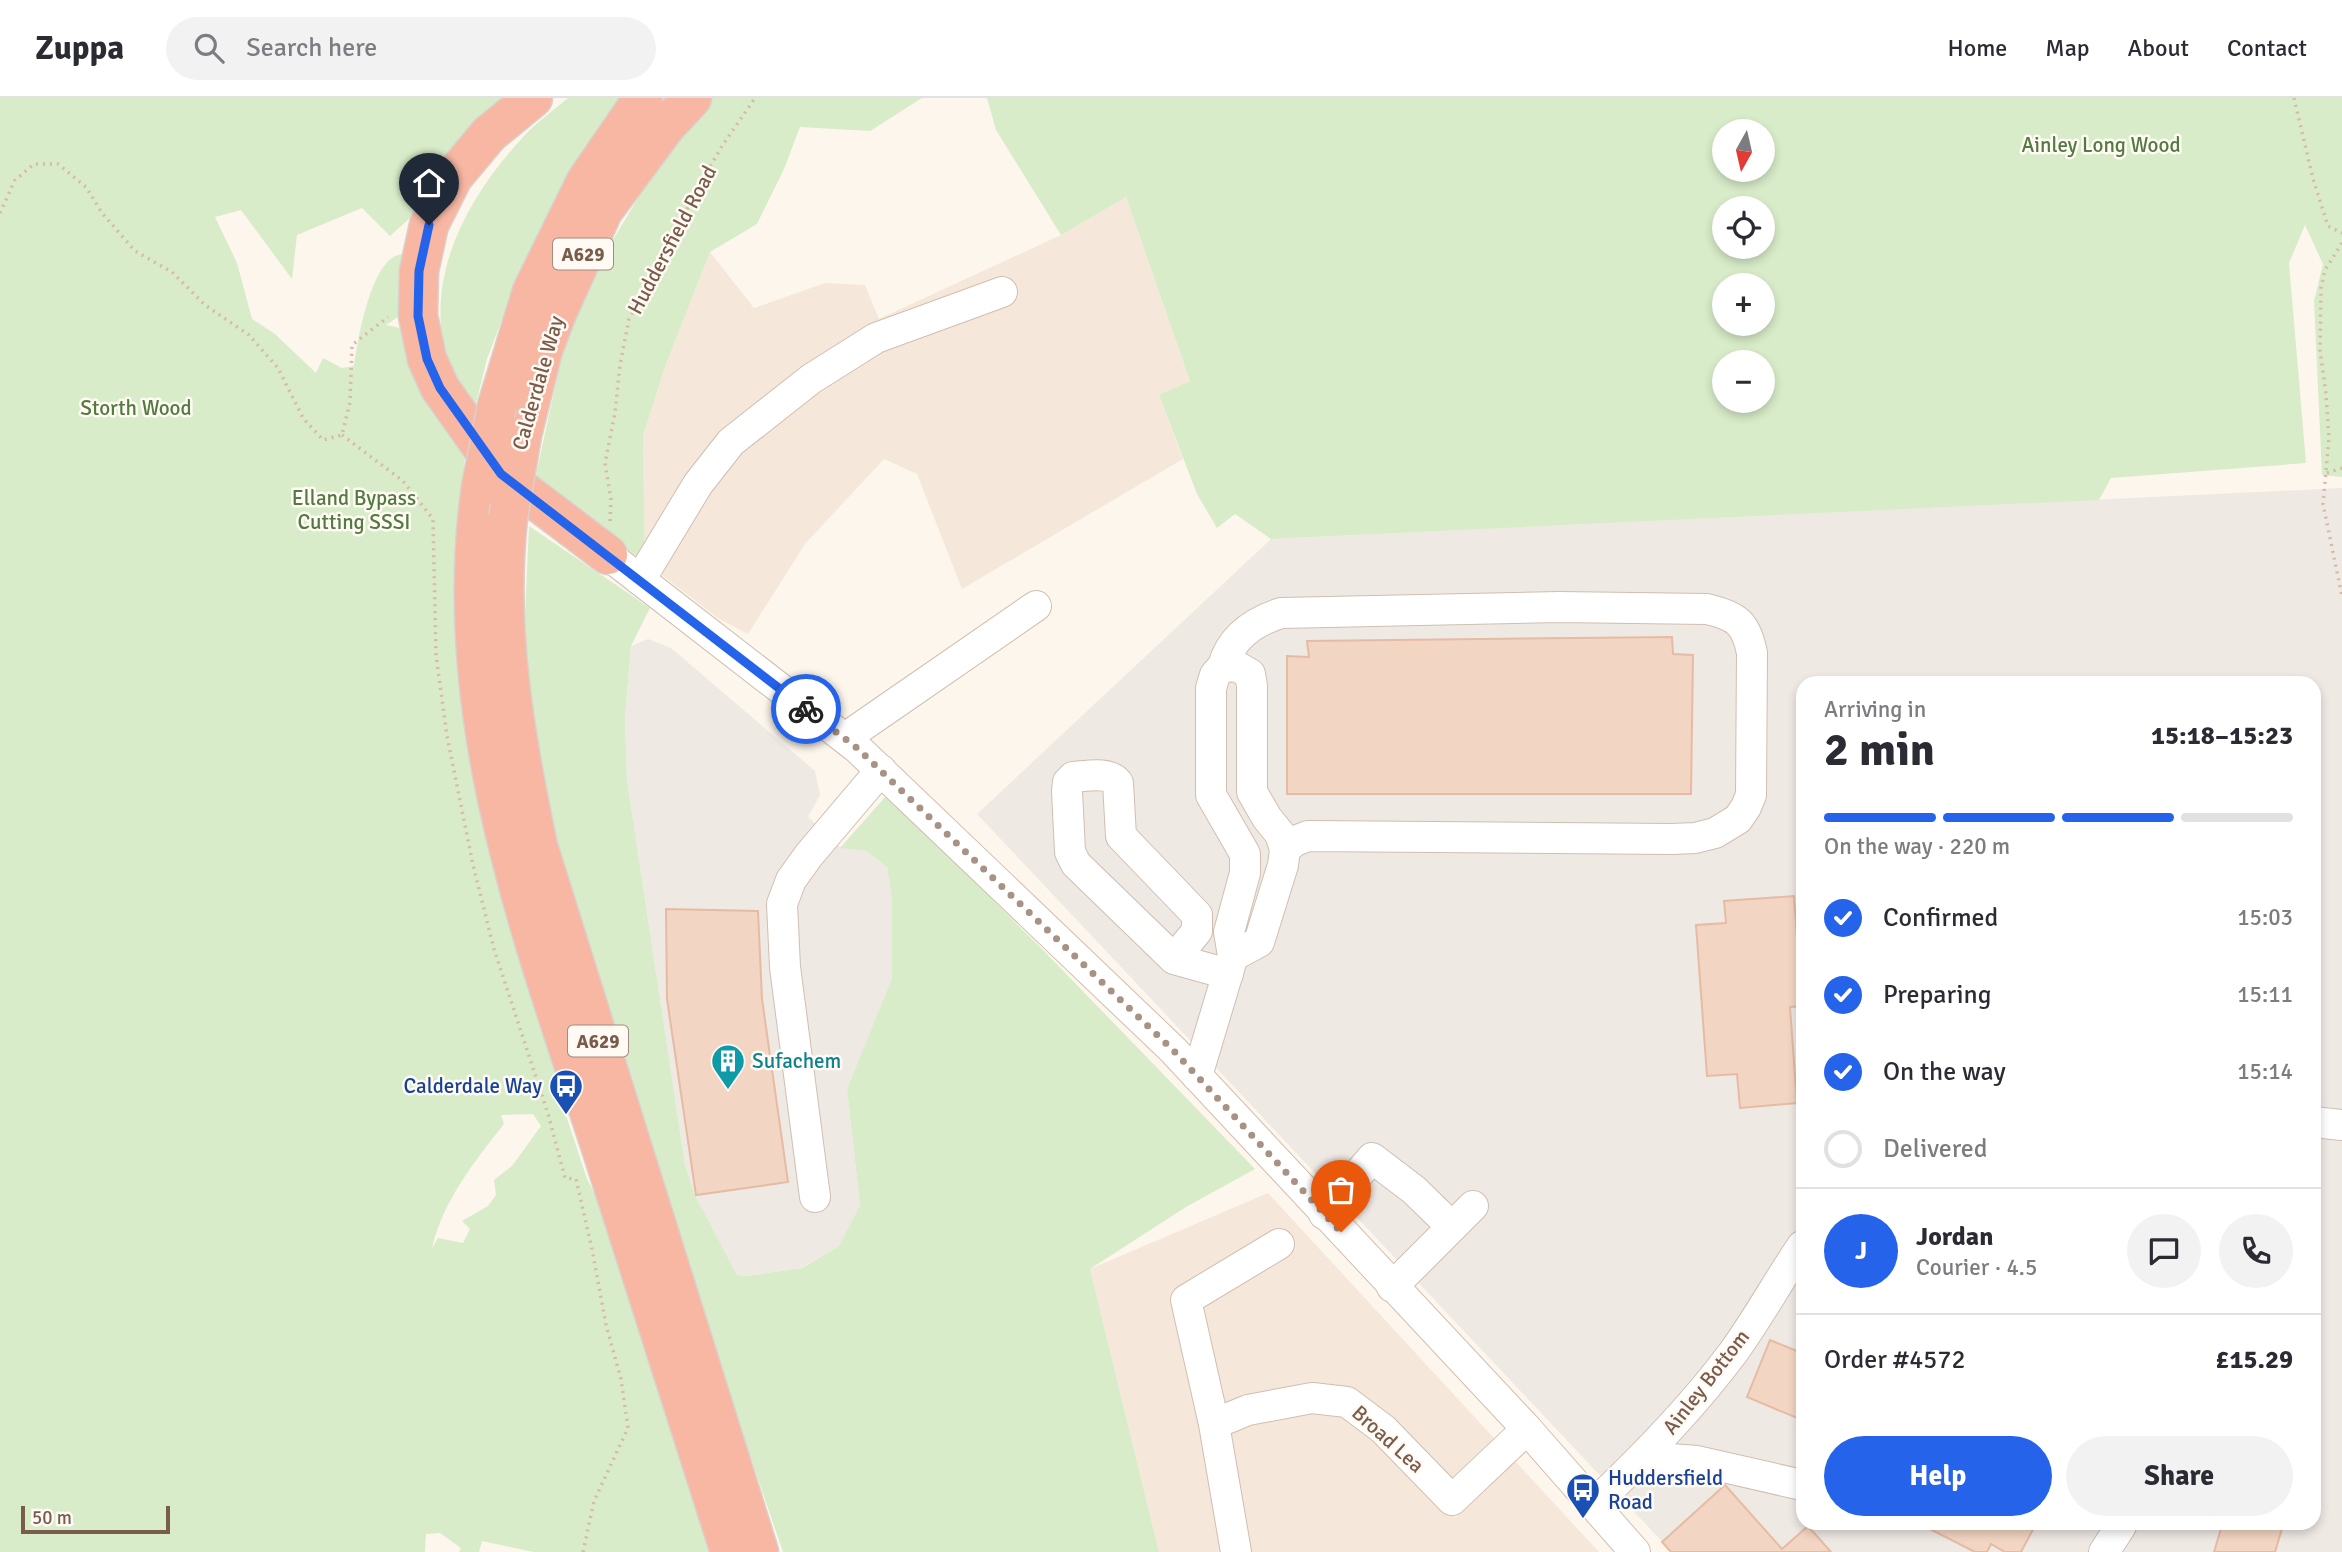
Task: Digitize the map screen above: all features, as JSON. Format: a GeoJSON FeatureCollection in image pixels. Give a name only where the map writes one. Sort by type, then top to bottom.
{"type":"FeatureCollection","features":[{"type":"Feature","properties":{"kind":"highway"},"geometry":{"type":"LineString","coordinates":[[533,98],[489,134],[453,177],[429,225],[419,271],[418,316],[427,359],[440,388],[501,474],[608,555]]}},
{"type":"Feature","properties":{"kind":"highway","name":"Calderdale Way"},"geometry":{"type":"LineString","coordinates":[[643,98],[586,181],[532,291],[497,406],[481,487],[473,566],[472,614],[482,722],[513,869],[556,1014],[730,1552]]}},
{"type":"Feature","properties":{"kind":"highway","name":"Calderdale Way"},"geometry":{"type":"LineString","coordinates":[[692,98],[666,126],[603,211],[542,350],[522,435],[508,518],[503,605],[508,680],[525,787],[538,846],[760,1552]]}},
{"type":"Feature","properties":{"kind":"street"},"geometry":{"type":"LineString","coordinates":[[640,580],[698,484],[731,442],[741,434],[811,379],[876,338],[1002,292]]}},
{"type":"Feature","properties":{"kind":"street"},"geometry":{"type":"LineString","coordinates":[[608,555],[845,738],[1173,1050],[1527,1429],[1634,1552]]}},
{"type":"Feature","properties":{"kind":"street"},"geometry":{"type":"LineString","coordinates":[[845,738],[1036,606]]}},
{"type":"Feature","properties":{"kind":"street"},"geometry":{"type":"LineString","coordinates":[[1197,1076],[1231,965],[1229,932],[1245,873],[1245,854],[1211,795],[1211,688],[1227,653],[1258,620],[1281,613],[1559,607],[1707,609],[1726,613],[1739,622],[1748,635],[1752,653],[1751,795],[1738,819],[1715,832],[1695,838],[1658,839],[1308,836],[1285,849]]}},
{"type":"Feature","properties":{"kind":"street"},"geometry":{"type":"LineString","coordinates":[[1174,959],[1197,931],[1197,915],[1121,836],[1118,783],[1107,775],[1073,777],[1068,782],[1070,852],[1076,864],[1174,959],[1231,965],[1259,942],[1283,865],[1285,849],[1280,834],[1252,792],[1250,674],[1238,667],[1223,666]]}},
{"type":"Feature","properties":{"kind":"street"},"geometry":{"type":"LineString","coordinates":[[815,1197],[785,967],[782,904],[790,880],[881,771]]}},
{"type":"Feature","properties":{"kind":"street"},"geometry":{"type":"LineString","coordinates":[[2321,1123],[2342,1125]]}},
{"type":"Feature","properties":{"kind":"street"},"geometry":{"type":"LineString","coordinates":[[1324,1214],[1372,1158],[1414,1190],[1451,1227]]}},
{"type":"Feature","properties":{"kind":"street"},"geometry":{"type":"LineString","coordinates":[[1392,1287],[1473,1206]]}},
{"type":"Feature","properties":{"kind":"street"},"geometry":{"type":"LineString","coordinates":[[1236,1552],[1214,1424],[1186,1300],[1279,1244]]}},
{"type":"Feature","properties":{"kind":"street","name":"Ainley Bottom"},"geometry":{"type":"LineString","coordinates":[[1593,1506],[1685,1413],[1734,1352],[1796,1255]]}},
{"type":"Feature","properties":{"kind":"street","name":"Broad Lea"},"geometry":{"type":"LineString","coordinates":[[1214,1424],[1248,1410],[1312,1398],[1347,1402],[1383,1429],[1452,1500],[1527,1429]]}},
{"type":"Feature","properties":{"kind":"street"},"geometry":{"type":"LineString","coordinates":[[1644,1457],[1697,1461],[1796,1484]]}},
{"type":"Feature","properties":{"kind":"street"},"geometry":{"type":"LineString","coordinates":[[2104,1552],[2118,1530]]}},
{"type":"Feature","properties":{"kind":"path","name":"Huddersfield Road"},"geometry":{"type":"LineString","coordinates":[[608,555],[611,500],[605,463],[629,319],[662,264],[693,196],[722,146],[755,98]]}},
{"type":"Feature","properties":{"kind":"path"},"geometry":{"type":"LineString","coordinates":[[2294,98],[2310,167],[2328,226],[2342,233]]}},
{"type":"Feature","properties":{"kind":"path"},"geometry":{"type":"LineString","coordinates":[[0,213],[15,180],[34,164],[58,164],[86,187],[102,213],[135,251],[172,272],[205,306],[248,335],[278,368],[303,418],[323,440],[342,435]]}},
{"type":"Feature","properties":{"kind":"path"},"geometry":{"type":"LineString","coordinates":[[2342,243],[2325,270],[2321,288],[2320,350],[2327,405],[2327,472],[2323,505],[2342,596]]}},
{"type":"Feature","properties":{"kind":"path"},"geometry":{"type":"LineString","coordinates":[[342,435],[350,402],[352,345],[388,317],[418,316]]}},
{"type":"Feature","properties":{"kind":"path"},"geometry":{"type":"LineString","coordinates":[[342,435],[403,481],[433,519],[438,669],[447,736],[473,865],[494,949],[549,1117],[565,1178],[576,1179],[606,1325],[621,1379],[628,1428],[594,1501],[583,1552]]}},
{"type":"Feature","properties":{"kind":"path"},"geometry":{"type":"LineString","coordinates":[[2327,472],[2342,468]]}},
{"type":"Feature","properties":{"kind":"shaded area"},"geometry":{"type":"Polygon","coordinates":[[[1126,197],[1190,381],[1159,395],[1183,459],[962,589],[917,474],[884,459],[805,544],[748,634],[719,619],[645,562],[643,436],[665,367],[710,252],[754,308],[825,283],[865,285],[879,319],[1061,235],[1126,197]]]}},
{"type":"Feature","properties":{"kind":"shaded area"},"geometry":{"type":"Polygon","coordinates":[[[2342,488],[2342,1552],[1672,1552],[977,814],[1271,539],[2342,488]]]}},
{"type":"Feature","properties":{"kind":"shaded area"},"geometry":{"type":"Polygon","coordinates":[[[648,639],[671,648],[815,771],[820,795],[808,817],[840,847],[866,851],[887,867],[892,899],[892,978],[847,1089],[860,1205],[839,1246],[801,1268],[737,1275],[695,1195],[685,1165],[627,780],[625,718],[631,646],[648,639]]]}},
{"type":"Feature","properties":{"kind":"shaded area"},"geometry":{"type":"Polygon","coordinates":[[[1268,1193],[1599,1552],[1159,1552],[1090,1269],[1268,1193]]]}},
{"type":"Feature","properties":{"kind":"green space"},"geometry":{"type":"Polygon","coordinates":[[[0,98],[510,98],[419,210],[390,236],[362,208],[297,235],[292,279],[241,210],[215,217],[237,263],[252,319],[275,334],[316,373],[323,358],[342,368],[354,366],[367,304],[380,272],[388,261],[398,255],[409,254],[408,310],[386,325],[409,330],[442,424],[465,457],[456,557],[555,1048],[560,1097],[587,1179],[607,1217],[720,1552],[533,1552],[482,1541],[479,1552],[459,1552],[461,1548],[440,1533],[426,1534],[425,1552],[0,1552],[0,98]],[[533,1114],[501,1115],[504,1124],[452,1198],[432,1248],[438,1238],[463,1243],[470,1229],[462,1221],[488,1206],[496,1195],[494,1180],[512,1166],[541,1126],[533,1114]]]}},
{"type":"Feature","properties":{"kind":"green space"},"geometry":{"type":"Polygon","coordinates":[[[568,98],[634,98],[522,279],[487,359],[473,416],[455,383],[444,349],[440,315],[443,282],[451,251],[464,220],[501,162],[529,131],[568,98]]]}},
{"type":"Feature","properties":{"kind":"green space"},"geometry":{"type":"Polygon","coordinates":[[[710,98],[922,98],[870,131],[800,127],[784,169],[757,224],[710,252],[665,367],[643,436],[645,562],[534,484],[568,327],[608,248],[656,168],[710,98]]]}},
{"type":"Feature","properties":{"kind":"green space","name":"Ainley Long Wood"},"geometry":{"type":"Polygon","coordinates":[[[987,98],[2342,98],[2342,477],[2322,475],[2314,301],[2323,264],[2305,225],[2289,263],[2306,463],[2111,478],[2099,500],[1271,539],[1235,514],[1217,528],[1197,494],[1159,395],[1190,381],[1126,197],[1061,235],[996,130],[987,98]]]}},
{"type":"Feature","properties":{"kind":"green space"},"geometry":{"type":"Polygon","coordinates":[[[529,526],[650,608],[631,646],[625,718],[627,780],[685,1165],[695,1195],[737,1275],[802,1268],[839,1246],[860,1205],[847,1089],[892,978],[892,899],[887,867],[866,851],[840,848],[887,795],[1043,950],[1255,1169],[1186,1207],[1090,1269],[1159,1552],[783,1552],[722,1374],[570,895],[545,801],[523,660],[529,526]]]}},
{"type":"Feature","properties":{"kind":"building"},"geometry":{"type":"Polygon","coordinates":[[[1672,637],[1673,654],[1693,655],[1691,794],[1287,794],[1287,656],[1309,657],[1307,641],[1672,637]]]}},
{"type":"Feature","properties":{"kind":"building"},"geometry":{"type":"Polygon","coordinates":[[[1794,896],[1796,1006],[1790,1007],[1796,1103],[1740,1108],[1737,1074],[1707,1076],[1696,925],[1726,923],[1724,901],[1794,896]]]}},
{"type":"Feature","properties":{"kind":"building","name":"Sufachem"},"geometry":{"type":"Polygon","coordinates":[[[666,909],[758,911],[762,999],[788,1182],[696,1195],[667,999],[666,909]]]}},
{"type":"Feature","properties":{"kind":"building"},"geometry":{"type":"Polygon","coordinates":[[[1770,1340],[1796,1351],[1796,1417],[1747,1397],[1770,1340]]]}},
{"type":"Feature","properties":{"kind":"building"},"geometry":{"type":"Polygon","coordinates":[[[1725,1485],[1782,1549],[1803,1530],[1812,1530],[1831,1552],[1671,1552],[1662,1542],[1725,1485]]]}},
{"type":"Feature","properties":{"kind":"building"},"geometry":{"type":"Polygon","coordinates":[[[1932,1530],[2033,1530],[2021,1552],[2005,1552],[1991,1544],[1987,1552],[1975,1552],[1932,1530]]]}},
{"type":"Feature","properties":{"kind":"building"},"geometry":{"type":"Polygon","coordinates":[[[2221,1530],[2282,1530],[2275,1552],[2214,1552],[2221,1530]]]}},
{"type":"Feature","properties":{"kind":"way so far"},"geometry":{"type":"LineString","coordinates":[[806,709],[857,748],[1173,1050],[1341,1232]]}},
{"type":"Feature","properties":{"kind":"place","name":"Sufachem"},"geometry":{"type":"Point","coordinates":[728,1091]}},
{"type":"Feature","properties":{"kind":"place","name":"Calderdale Way"},"geometry":{"type":"Point","coordinates":[566,1116]}},
{"type":"Feature","properties":{"kind":"place","name":"Huddersfield Road"},"geometry":{"type":"Point","coordinates":[1583,1520]}},
{"type":"Feature","properties":{"kind":"route"},"geometry":{"type":"LineString","coordinates":[[429,225],[419,271],[418,316],[427,359],[440,388],[501,474],[806,709]]}},
{"type":"Feature","properties":{"kind":"park label","name":"Storth Wood"},"geometry":{"type":"Point","coordinates":[136,408]}},
{"type":"Feature","properties":{"kind":"park label","name":"Elland Bypass Cutting SSSI"},"geometry":{"type":"Point","coordinates":[354,510]}}]}
